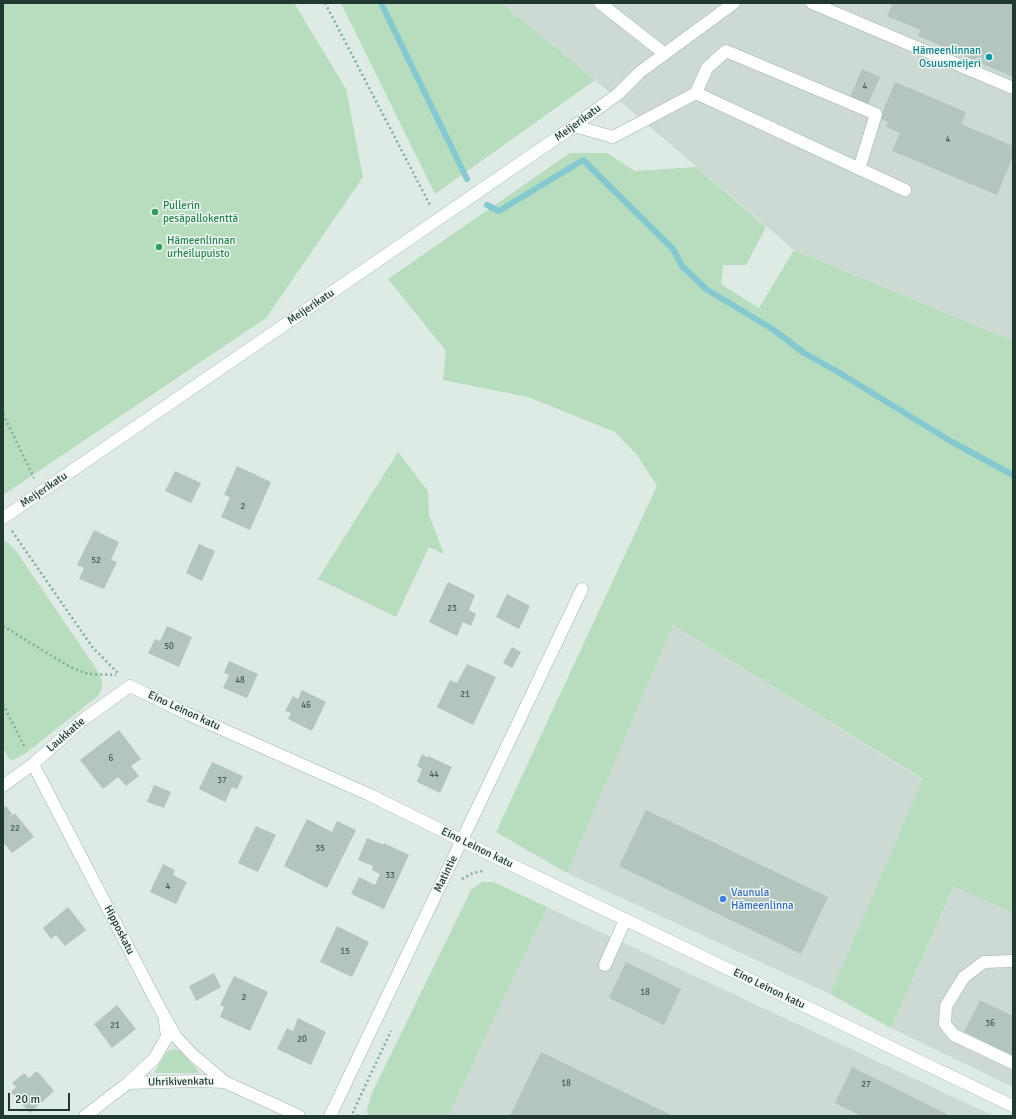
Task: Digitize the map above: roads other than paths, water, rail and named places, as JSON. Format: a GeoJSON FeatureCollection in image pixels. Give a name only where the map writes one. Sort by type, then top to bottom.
{"type":"FeatureCollection","features":[{"type":"Feature","properties":{"kind":"street"},"geometry":{"type":"LineString","coordinates":[[600,3],[665,54]]}},
{"type":"Feature","properties":{"kind":"street","name":"Meijerikatu"},"geometry":{"type":"LineString","coordinates":[[3,518],[574,126],[618,94],[640,72],[734,3]]}},
{"type":"Feature","properties":{"kind":"street"},"geometry":{"type":"LineString","coordinates":[[812,3],[1013,88]]}},
{"type":"Feature","properties":{"kind":"street"},"geometry":{"type":"LineString","coordinates":[[574,126],[613,137],[696,93],[707,68],[726,51],[876,114],[859,169]]}},
{"type":"Feature","properties":{"kind":"street"},"geometry":{"type":"LineString","coordinates":[[696,93],[906,190]]}},
{"type":"Feature","properties":{"kind":"street","name":"Matintie"},"geometry":{"type":"LineString","coordinates":[[330,1116],[582,589]]}},
{"type":"Feature","properties":{"kind":"street","name":"Eino Leinon katu"},"geometry":{"type":"LineString","coordinates":[[130,686],[195,717],[368,794],[625,920],[1013,1106]]}},
{"type":"Feature","properties":{"kind":"street","name":"Laukkatie"},"geometry":{"type":"LineString","coordinates":[[3,786],[33,764],[84,719],[130,686]]}},
{"type":"Feature","properties":{"kind":"street","name":"Hipposkatu"},"geometry":{"type":"LineString","coordinates":[[33,764],[156,1003],[165,1015],[176,1037],[193,1055],[225,1082]]}},
{"type":"Feature","properties":{"kind":"street"},"geometry":{"type":"LineString","coordinates":[[605,965],[625,920]]}},
{"type":"Feature","properties":{"kind":"street"},"geometry":{"type":"LineString","coordinates":[[1013,961],[984,962],[964,977],[946,1006],[945,1024],[954,1035],[1013,1063]]}},
{"type":"Feature","properties":{"kind":"street"},"geometry":{"type":"LineString","coordinates":[[85,1116],[128,1083],[154,1059],[166,1037],[165,1015]]}},
{"type":"Feature","properties":{"kind":"street","name":"Uhrikivenkatu"},"geometry":{"type":"LineString","coordinates":[[128,1083],[197,1081],[225,1082],[299,1116]]}},
{"type":"Feature","properties":{"kind":"waterway"},"geometry":{"type":"LineString","coordinates":[[381,3],[467,179]]}},
{"type":"Feature","properties":{"kind":"waterway"},"geometry":{"type":"LineString","coordinates":[[487,205],[499,211],[583,160],[673,249],[682,266],[706,289],[774,330],[804,353],[838,372],[952,442],[1013,475]]}},
{"type":"Feature","properties":{"kind":"place","name":"Hämeenlinnan Osuusmeijeri"},"geometry":{"type":"Point","coordinates":[989,57]}},
{"type":"Feature","properties":{"kind":"place","name":"Pullerin pesäpallokenttä"},"geometry":{"type":"Point","coordinates":[155,212]}},
{"type":"Feature","properties":{"kind":"place","name":"Hämeenlinnan urheilupuisto"},"geometry":{"type":"Point","coordinates":[159,247]}},
{"type":"Feature","properties":{"kind":"place","name":"Vaunula Hämeenlinna"},"geometry":{"type":"Point","coordinates":[723,899]}}]}
